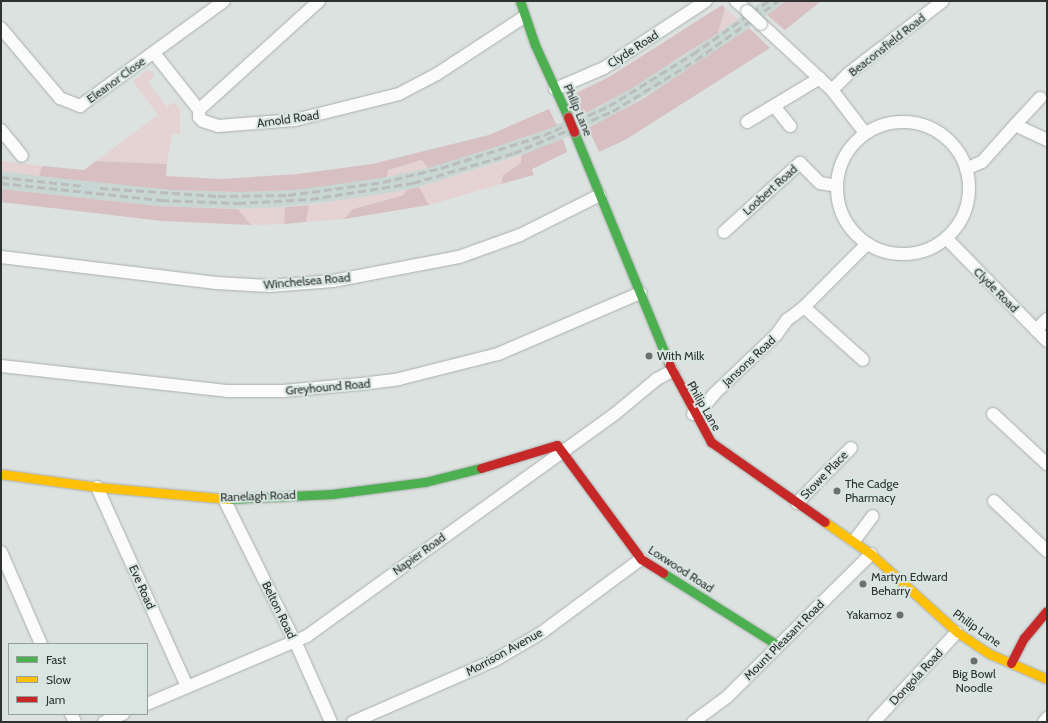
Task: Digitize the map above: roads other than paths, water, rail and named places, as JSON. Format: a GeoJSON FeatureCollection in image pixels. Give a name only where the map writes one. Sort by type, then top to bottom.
{"type":"FeatureCollection","features":[{"type":"Feature","properties":{"kind":"street","name":"Eleanor Close"},"geometry":{"type":"LineString","coordinates":[[1,28],[60,98],[80,106],[224,1]]}},
{"type":"Feature","properties":{"kind":"street"},"geometry":{"type":"LineString","coordinates":[[199,110],[319,1]]}},
{"type":"Feature","properties":{"kind":"street","name":"Philip Lane"},"geometry":{"type":"LineString","coordinates":[[520,1],[524,17],[568,117],[672,371],[693,414],[711,442],[725,454],[871,554],[957,632],[990,654],[1047,679]]}},
{"type":"Feature","properties":{"kind":"street","name":"Clyde Road"},"geometry":{"type":"LineString","coordinates":[[555,89],[604,68],[706,1]]}},
{"type":"Feature","properties":{"kind":"street"},"geometry":{"type":"LineString","coordinates":[[736,1],[832,90],[865,133]]}},
{"type":"Feature","properties":{"kind":"street","name":"Beaconsfield Road"},"geometry":{"type":"LineString","coordinates":[[832,90],[849,73],[943,1]]}},
{"type":"Feature","properties":{"kind":"street","name":"Arnold Road"},"geometry":{"type":"LineString","coordinates":[[154,53],[199,110],[199,117],[208,125],[261,124],[295,120],[348,109],[399,94],[437,74],[524,17]]}},
{"type":"Feature","properties":{"kind":"street"},"geometry":{"type":"LineString","coordinates":[[747,122],[820,78]]}},
{"type":"Feature","properties":{"kind":"street"},"geometry":{"type":"LineString","coordinates":[[966,169],[982,162],[1040,98]]}},
{"type":"Feature","properties":{"kind":"street"},"geometry":{"type":"LineString","coordinates":[[774,106],[790,126]]}},
{"type":"Feature","properties":{"kind":"street"},"geometry":{"type":"LineString","coordinates":[[911,122],[925,125],[937,131],[953,145],[966,169],[969,190],[967,203],[959,222],[946,238],[928,249],[908,254],[887,252],[867,244],[852,231],[845,220],[838,200],[837,186],[843,159],[850,148],[865,133],[891,123],[911,122]]}},
{"type":"Feature","properties":{"kind":"street"},"geometry":{"type":"LineString","coordinates":[[1015,125],[1047,140]]}},
{"type":"Feature","properties":{"kind":"street"},"geometry":{"type":"LineString","coordinates":[[1,130],[22,156]]}},
{"type":"Feature","properties":{"kind":"street","name":"Loobert Road"},"geometry":{"type":"LineString","coordinates":[[724,232],[800,163],[820,183],[837,186]]}},
{"type":"Feature","properties":{"kind":"street","name":"Winchelsea Road"},"geometry":{"type":"LineString","coordinates":[[1,257],[216,283],[269,286],[333,281],[459,257],[520,235],[600,195]]}},
{"type":"Feature","properties":{"kind":"street","name":"Clyde Road"},"geometry":{"type":"LineString","coordinates":[[946,238],[1047,341]]}},
{"type":"Feature","properties":{"kind":"street","name":"Jansons Road"},"geometry":{"type":"LineString","coordinates":[[693,414],[706,404],[714,394],[776,336],[787,320],[804,307],[867,244]]}},
{"type":"Feature","properties":{"kind":"street","name":"Greyhound Road"},"geometry":{"type":"LineString","coordinates":[[1,366],[227,391],[283,391],[361,384],[399,379],[498,354],[640,293]]}},
{"type":"Feature","properties":{"kind":"street"},"geometry":{"type":"LineString","coordinates":[[804,307],[863,360]]}},
{"type":"Feature","properties":{"kind":"street"},"geometry":{"type":"LineString","coordinates":[[1036,330],[1047,319]]}},
{"type":"Feature","properties":{"kind":"street","name":"Napier Road"},"geometry":{"type":"LineString","coordinates":[[148,704],[307,636],[524,480],[657,379],[672,371]]}},
{"type":"Feature","properties":{"kind":"street"},"geometry":{"type":"LineString","coordinates":[[993,414],[1047,464]]}},
{"type":"Feature","properties":{"kind":"street","name":"Ranelagh Road"},"geometry":{"type":"LineString","coordinates":[[1,474],[97,487],[224,499],[332,494],[395,488],[512,461],[557,445],[563,451]]}},
{"type":"Feature","properties":{"kind":"street","name":"Stowe Place"},"geometry":{"type":"LineString","coordinates":[[797,503],[851,448]]}},
{"type":"Feature","properties":{"kind":"street","name":"Loxwood Road"},"geometry":{"type":"LineString","coordinates":[[563,451],[642,559],[779,646]]}},
{"type":"Feature","properties":{"kind":"street"},"geometry":{"type":"LineString","coordinates":[[512,461],[524,480]]}},
{"type":"Feature","properties":{"kind":"street","name":"Eve Road"},"geometry":{"type":"LineString","coordinates":[[97,487],[187,686]]}},
{"type":"Feature","properties":{"kind":"street","name":"Belton Road"},"geometry":{"type":"LineString","coordinates":[[224,499],[295,642],[331,722]]}},
{"type":"Feature","properties":{"kind":"street"},"geometry":{"type":"LineString","coordinates":[[994,501],[1047,551]]}},
{"type":"Feature","properties":{"kind":"street"},"geometry":{"type":"LineString","coordinates":[[854,541],[874,516]]}},
{"type":"Feature","properties":{"kind":"street"},"geometry":{"type":"LineString","coordinates":[[1,552],[41,643]]}},
{"type":"Feature","properties":{"kind":"street","name":"Mount Pleasant Road"},"geometry":{"type":"LineString","coordinates":[[693,722],[727,697],[871,554]]}},
{"type":"Feature","properties":{"kind":"street","name":"Morrison Avenue"},"geometry":{"type":"LineString","coordinates":[[353,722],[495,660],[540,633],[642,559]]}},
{"type":"Feature","properties":{"kind":"street"},"geometry":{"type":"LineString","coordinates":[[1011,663],[1024,638],[1047,611]]}},
{"type":"Feature","properties":{"kind":"street","name":"Dongola Road"},"geometry":{"type":"LineString","coordinates":[[874,722],[957,632]]}},
{"type":"Feature","properties":{"kind":"street"},"geometry":{"type":"LineString","coordinates":[[104,722],[121,715]]}},
{"type":"Feature","properties":{"kind":"street"},"geometry":{"type":"LineString","coordinates":[[1044,722],[1047,718]]}},
{"type":"Feature","properties":{"kind":"railway"},"geometry":{"type":"LineString","coordinates":[[100,188],[218,196],[288,195],[383,182],[441,168],[544,135],[609,106],[693,54],[768,1]]}},
{"type":"Feature","properties":{"kind":"railway"},"geometry":{"type":"LineString","coordinates":[[1,183],[161,200],[238,203],[311,199],[413,183],[514,153],[613,111],[696,60],[778,1]]}},
{"type":"Feature","properties":{"kind":"railway"},"geometry":{"type":"LineString","coordinates":[[1,177],[84,186]]}},
{"type":"Feature","properties":{"kind":"place","name":"With Milk"},"geometry":{"type":"Point","coordinates":[649,356]}},
{"type":"Feature","properties":{"kind":"place","name":"The Cadge Pharmacy"},"geometry":{"type":"Point","coordinates":[837,491]}},
{"type":"Feature","properties":{"kind":"place","name":"Martyn Edward Beharry"},"geometry":{"type":"Point","coordinates":[863,584]}},
{"type":"Feature","properties":{"kind":"place","name":"Yakamoz"},"geometry":{"type":"Point","coordinates":[900,615]}},
{"type":"Feature","properties":{"kind":"place","name":"Big Bowl Noodle"},"geometry":{"type":"Point","coordinates":[974,661]}}]}
